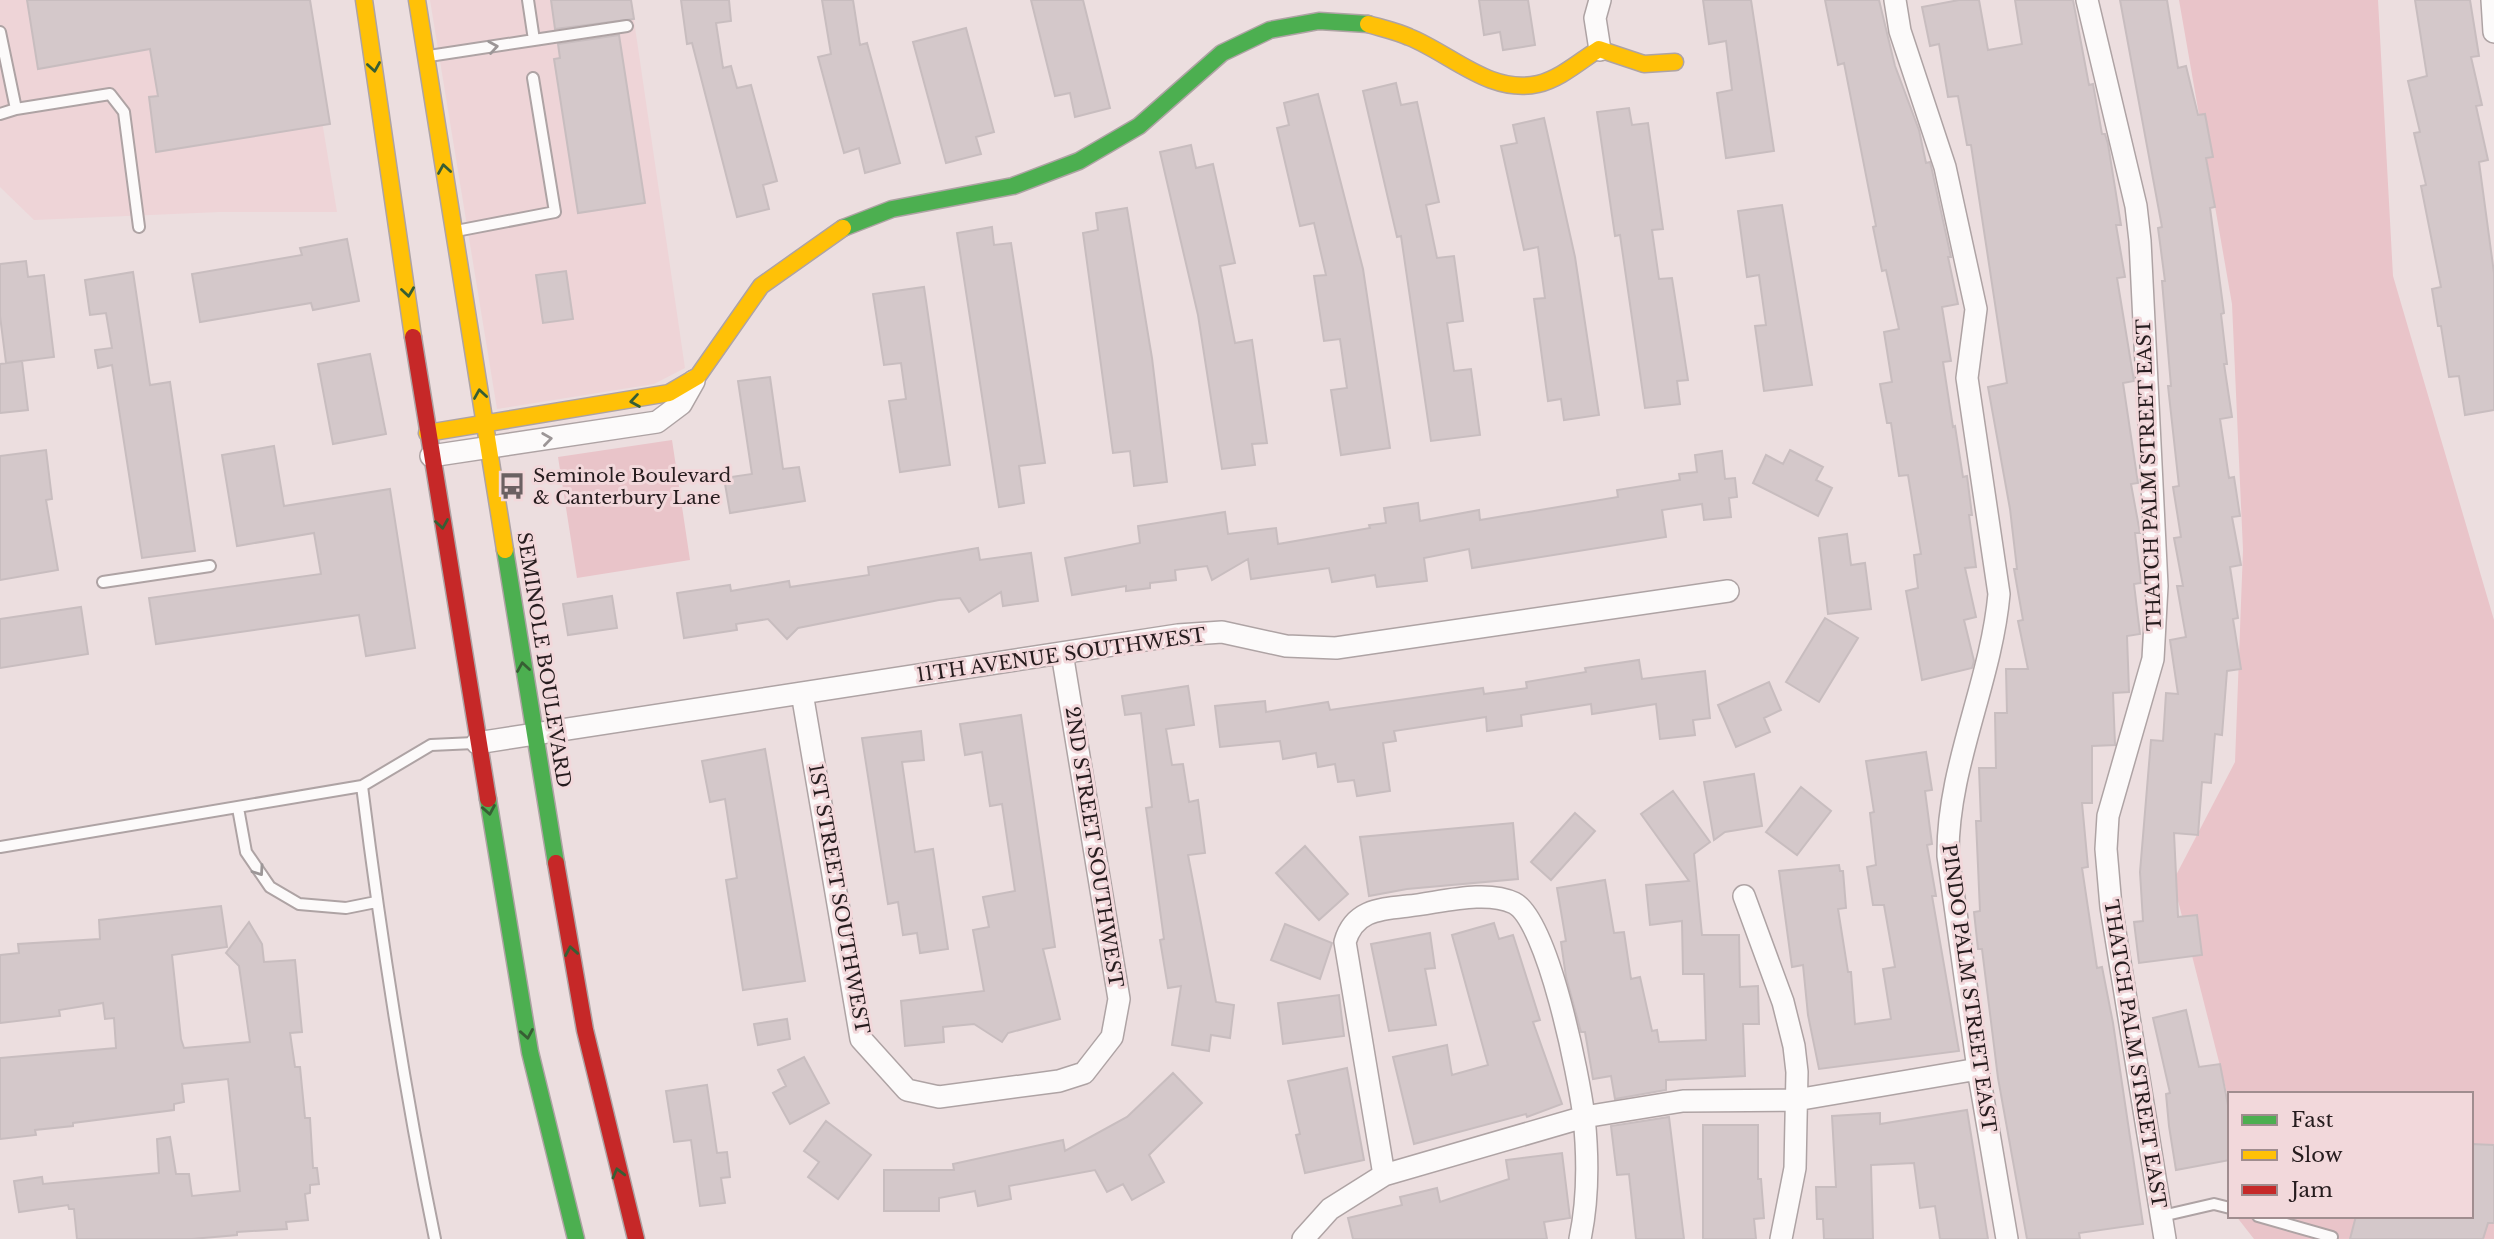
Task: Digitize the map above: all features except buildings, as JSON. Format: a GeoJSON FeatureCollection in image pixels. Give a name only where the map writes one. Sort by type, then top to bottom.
{"type":"FeatureCollection","features":[{"type":"Feature","properties":{"kind":"main road"},"geometry":{"type":"LineString","coordinates":[[363,0],[477,743],[530,1052],[570,1238]]}},
{"type":"Feature","properties":{"kind":"main road","name":"SEMINOLE BOULEVARD"},"geometry":{"type":"LineString","coordinates":[[417,0],[534,734],[585,1030],[636,1239]]}},
{"type":"Feature","properties":{"kind":"main road"},"geometry":{"type":"LineString","coordinates":[[428,433],[657,397],[698,376],[761,286],[843,228],[892,209],[1013,186],[1079,161],[1139,126],[1222,53],[1270,30],[1319,21],[1368,24],[1410,37],[1475,73],[1507,85],[1536,85],[1552,80],[1600,50],[1644,64],[1675,62]]}},
{"type":"Feature","properties":{"kind":"street"},"geometry":{"type":"LineString","coordinates":[[1600,0],[1595,18],[1600,50]]}},
{"type":"Feature","properties":{"kind":"street","name":"PINDO PALM STREET EAST"},"geometry":{"type":"LineString","coordinates":[[1895,0],[1900,31],[1945,167],[1976,309],[1967,378],[1999,594],[1996,625],[1954,796],[1948,832],[1948,856],[1978,1069],[2007,1239]]}},
{"type":"Feature","properties":{"kind":"street","name":"THATCH PALM STREET EAST"},"geometry":{"type":"LineString","coordinates":[[2087,0],[2136,206],[2140,241],[2157,586],[2156,628],[2147,690],[2108,816],[2107,869],[2165,1239]]}},
{"type":"Feature","properties":{"kind":"street"},"geometry":{"type":"LineString","coordinates":[[2492,0],[2494,32]]}},
{"type":"Feature","properties":{"kind":"street"},"geometry":{"type":"LineString","coordinates":[[432,456],[657,422],[681,404],[698,376]]}},
{"type":"Feature","properties":{"kind":"street","name":"11TH AVENUE SOUTHWEST"},"geometry":{"type":"LineString","coordinates":[[477,743],[1178,635],[1222,632],[1286,646],[1336,648],[1728,591]]}},
{"type":"Feature","properties":{"kind":"street","name":"2ND STREET SOUTHWEST"},"geometry":{"type":"LineString","coordinates":[[907,1090],[939,1097],[1059,1081],[1084,1073],[1112,1037],[1119,999],[1062,653]]}},
{"type":"Feature","properties":{"kind":"street","name":"1ST STREET SOUTHWEST"},"geometry":{"type":"LineString","coordinates":[[802,693],[861,1039],[907,1090]]}},
{"type":"Feature","properties":{"kind":"street"},"geometry":{"type":"LineString","coordinates":[[1744,896],[1783,1002],[1794,1046],[1795,1168],[1781,1239]]}},
{"type":"Feature","properties":{"kind":"street"},"geometry":{"type":"LineString","coordinates":[[1384,1175],[1345,942],[1350,926],[1365,915],[1383,909],[1491,897],[1515,904],[1535,928],[1557,990],[1584,1117],[1585,1216],[1580,1239]]}},
{"type":"Feature","properties":{"kind":"street"},"geometry":{"type":"LineString","coordinates":[[1303,1239],[1330,1209],[1384,1175],[1584,1117],[1683,1101],[1796,1100],[1978,1069]]}},
{"type":"Feature","properties":{"kind":"lane"},"geometry":{"type":"LineString","coordinates":[[528,0],[534,40]]}},
{"type":"Feature","properties":{"kind":"lane"},"geometry":{"type":"LineString","coordinates":[[426,57],[627,26]]}},
{"type":"Feature","properties":{"kind":"lane"},"geometry":{"type":"LineString","coordinates":[[0,32],[16,109]]}},
{"type":"Feature","properties":{"kind":"lane"},"geometry":{"type":"LineString","coordinates":[[453,231],[555,212],[533,78]]}},
{"type":"Feature","properties":{"kind":"lane"},"geometry":{"type":"LineString","coordinates":[[0,114],[110,94],[124,112],[139,227]]}},
{"type":"Feature","properties":{"kind":"lane"},"geometry":{"type":"LineString","coordinates":[[103,582],[210,566]]}},
{"type":"Feature","properties":{"kind":"lane"},"geometry":{"type":"LineString","coordinates":[[0,847],[362,786],[431,745],[477,743]]}},
{"type":"Feature","properties":{"kind":"lane"},"geometry":{"type":"LineString","coordinates":[[362,786],[376,902],[408,1108],[435,1239]]}},
{"type":"Feature","properties":{"kind":"lane"},"geometry":{"type":"LineString","coordinates":[[238,808],[246,852],[270,887],[299,904],[346,908],[376,902]]}},
{"type":"Feature","properties":{"kind":"lane"},"geometry":{"type":"LineString","coordinates":[[2162,1216],[2214,1204],[2228,1208]]}},
{"type":"Feature","properties":{"kind":"lane"},"geometry":{"type":"LineString","coordinates":[[2265,1218],[2332,1237]]}},
{"type":"Feature","properties":{"kind":"shaded area"},"geometry":{"type":"Polygon","coordinates":[[[0,0],[302,0],[337,212],[220,212],[34,220],[0,187],[0,0]]]}},
{"type":"Feature","properties":{"kind":"shaded area"},"geometry":{"type":"Polygon","coordinates":[[[430,0],[631,0],[685,368],[654,384],[497,409],[430,0]]]}},
{"type":"Feature","properties":{"kind":"shaded area"},"geometry":{"type":"Polygon","coordinates":[[[2179,0],[2378,0],[2393,276],[2494,620],[2494,1239],[2254,1239],[2238,1218],[2473,1218],[2473,1092],[2228,1092],[2228,1097],[2173,881],[2235,762],[2243,550],[2232,304],[2179,0]]]}},
{"type":"Feature","properties":{"kind":"shaded area"},"geometry":{"type":"Polygon","coordinates":[[[672,440],[690,560],[577,578],[558,457],[672,440]]]}},
{"type":"Feature","properties":{"kind":"traffic: fast"},"geometry":{"type":"LineString","coordinates":[[843,228],[892,209],[1013,186],[1079,161],[1139,126],[1222,53],[1270,30],[1319,21],[1368,24]]}},
{"type":"Feature","properties":{"kind":"traffic: fast"},"geometry":{"type":"LineString","coordinates":[[505,550],[556,863]]}},
{"type":"Feature","properties":{"kind":"traffic: fast"},"geometry":{"type":"LineString","coordinates":[[488,799],[530,1052],[576,1239]]}},
{"type":"Feature","properties":{"kind":"traffic: slow"},"geometry":{"type":"LineString","coordinates":[[364,0],[413,337]]}},
{"type":"Feature","properties":{"kind":"traffic: slow"},"geometry":{"type":"LineString","coordinates":[[417,0],[505,550]]}},
{"type":"Feature","properties":{"kind":"traffic: slow"},"geometry":{"type":"LineString","coordinates":[[1368,24],[1409,37],[1471,71],[1503,84],[1538,84],[1570,69],[1599,49],[1644,64],[1675,62]]}},
{"type":"Feature","properties":{"kind":"traffic: slow"},"geometry":{"type":"LineString","coordinates":[[427,433],[669,393],[698,376],[761,286],[843,228]]}},
{"type":"Feature","properties":{"kind":"traffic: jam"},"geometry":{"type":"LineString","coordinates":[[413,337],[488,799]]}},
{"type":"Feature","properties":{"kind":"traffic: jam"},"geometry":{"type":"LineString","coordinates":[[556,863],[585,1030],[636,1239]]}},
{"type":"Feature","properties":{"kind":"place","name":"Seminole Boulevard & Canterbury Lane"},"geometry":{"type":"Point","coordinates":[512,486]}}]}
